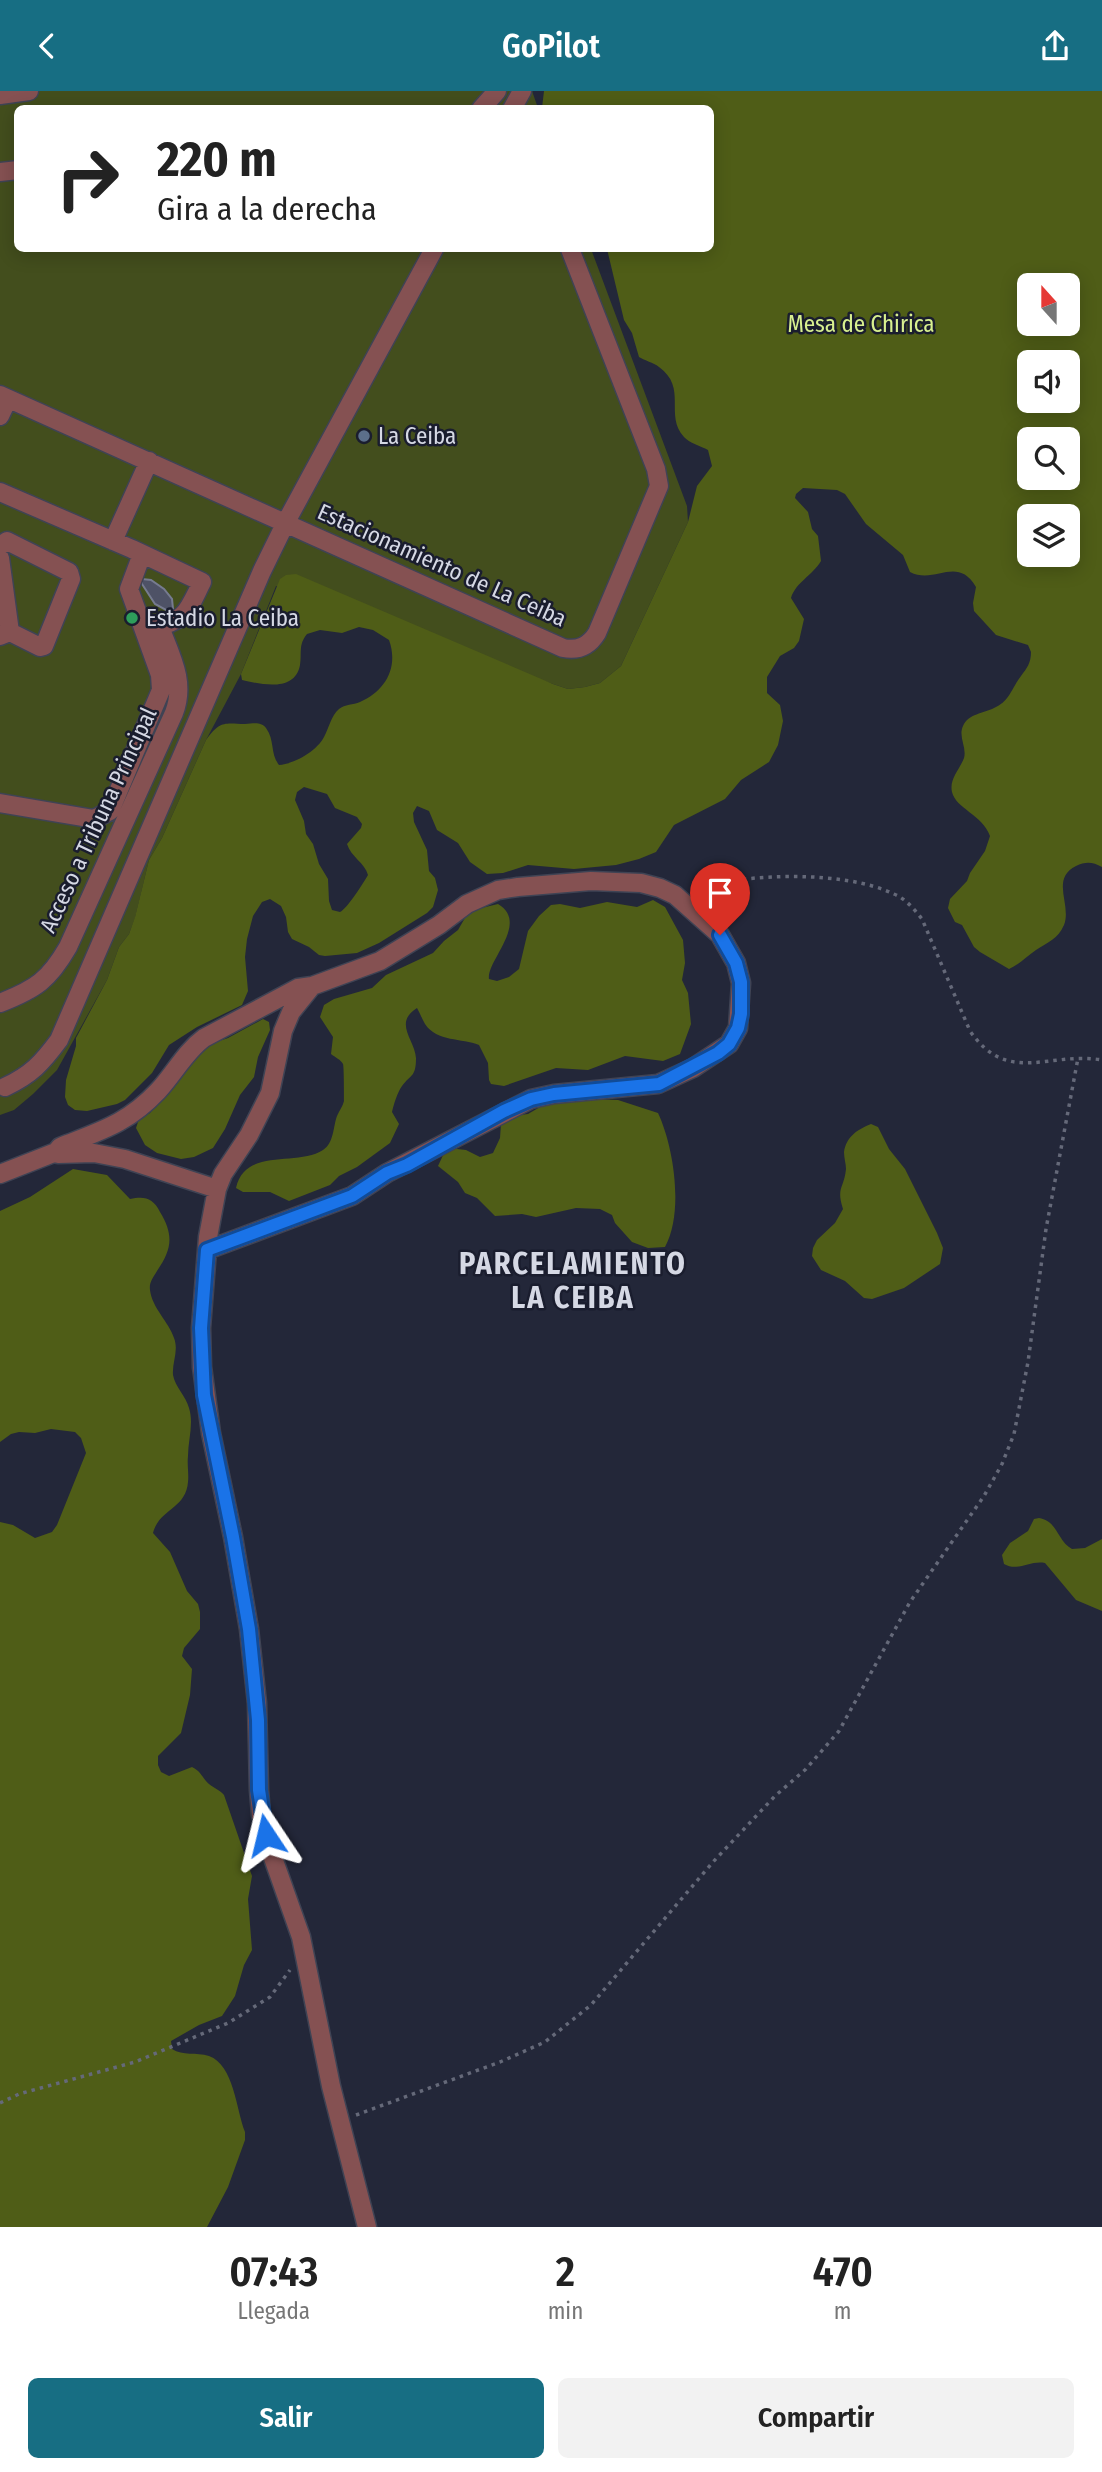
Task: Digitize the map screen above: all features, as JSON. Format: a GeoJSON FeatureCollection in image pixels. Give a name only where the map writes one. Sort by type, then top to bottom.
{"type":"FeatureCollection","features":[{"type":"Feature","properties":{"kind":"street"},"geometry":{"type":"LineString","coordinates":[[0,95],[29,91]]}},
{"type":"Feature","properties":{"kind":"street"},"geometry":{"type":"LineString","coordinates":[[485,105],[497,91]]}},
{"type":"Feature","properties":{"kind":"street"},"geometry":{"type":"LineString","coordinates":[[5,1087],[38,1067],[59,1040],[262,571],[432,252]]}},
{"type":"Feature","properties":{"kind":"street","name":"Estacionamiento de La Ceiba"},"geometry":{"type":"LineString","coordinates":[[4,397],[563,648],[579,649],[592,640],[658,491],[659,479],[571,252]]}},
{"type":"Feature","properties":{"kind":"street"},"geometry":{"type":"LineString","coordinates":[[0,416],[4,397]]}},
{"type":"Feature","properties":{"kind":"street"},"geometry":{"type":"LineString","coordinates":[[113,541],[149,461]]}},
{"type":"Feature","properties":{"kind":"street"},"geometry":{"type":"LineString","coordinates":[[0,492],[202,582],[187,614],[175,622],[153,630]]}},
{"type":"Feature","properties":{"kind":"street"},"geometry":{"type":"LineString","coordinates":[[0,546],[7,541],[71,575],[44,646],[40,647],[5,634],[0,558]]}},
{"type":"Feature","properties":{"kind":"street","name":"Acceso a Tribuna Principal"},"geometry":{"type":"LineString","coordinates":[[0,1003],[24,992],[55,970],[68,947],[180,698],[180,685],[129,589],[142,554]]}},
{"type":"Feature","properties":{"kind":"street","name":"Acceso a Tribuna Principal"},"geometry":{"type":"LineString","coordinates":[[0,803],[94,819],[110,811],[161,690],[153,630]]}},
{"type":"Feature","properties":{"kind":"street"},"geometry":{"type":"LineString","coordinates":[[0,1174],[119,1124],[137,1111],[176,1070],[194,1045],[204,1038],[298,988],[380,961],[439,925],[467,904],[498,890],[591,881],[640,883],[675,895],[720,935],[736,963],[741,982],[741,1014],[729,1044],[718,1053],[659,1084],[554,1094],[531,1099],[387,1173],[352,1196],[207,1250]]}},
{"type":"Feature","properties":{"kind":"street"},"geometry":{"type":"LineString","coordinates":[[312,985],[291,1012],[283,1031],[270,1093],[217,1189],[207,1250],[201,1328],[204,1395],[249,1629],[257,1703],[261,1815],[303,1947],[340,2121],[367,2227]]}},
{"type":"Feature","properties":{"kind":"street"},"geometry":{"type":"LineString","coordinates":[[56,1152],[94,1153],[125,1159],[217,1189]]}},
{"type":"Feature","properties":{"kind":"path"},"geometry":{"type":"LineString","coordinates":[[675,895],[705,885],[736,880],[790,878],[856,881],[896,894],[912,906],[922,919],[970,1031],[982,1047],[1007,1062],[1078,1058],[1102,1060]]}},
{"type":"Feature","properties":{"kind":"path"},"geometry":{"type":"LineString","coordinates":[[340,2121],[500,2062],[545,2042],[591,2005],[713,1862],[775,1795],[806,1769],[839,1731],[910,1602],[984,1496],[1002,1464],[1014,1434],[1028,1362],[1050,1205],[1078,1058]]}},
{"type":"Feature","properties":{"kind":"path"},"geometry":{"type":"LineString","coordinates":[[0,2103],[19,2095],[135,2062],[240,2018],[270,1997],[303,1947]]}},
{"type":"Feature","properties":{"kind":"green space","name":"Estadio La Ceiba"},"geometry":{"type":"Polygon","coordinates":[[[0,91],[532,91],[537,105],[14,105],[14,252],[592,252],[687,506],[688,522],[621,666],[600,683],[585,687],[568,689],[276,586],[241,674],[206,740],[162,838],[149,860],[135,918],[129,934],[119,947],[107,980],[57,1070],[14,1110],[0,1115],[0,91]]]}},
{"type":"Feature","properties":{"kind":"green space","name":"Mesa de Chirica"},"geometry":{"type":"Polygon","coordinates":[[[544,91],[1102,91],[1102,867],[1086,863],[1068,871],[1063,885],[1066,917],[1062,930],[1052,940],[1009,969],[974,947],[962,925],[955,922],[948,908],[950,899],[967,881],[985,851],[990,836],[981,822],[954,798],[952,792],[953,778],[964,758],[962,730],[969,719],[990,710],[1007,698],[1028,665],[1031,652],[1028,645],[996,635],[974,611],[976,587],[969,578],[953,572],[919,575],[910,572],[903,555],[866,524],[845,494],[837,490],[803,488],[795,498],[808,512],[812,529],[818,536],[821,561],[793,592],[791,598],[804,619],[799,641],[794,648],[780,656],[767,677],[767,693],[780,705],[783,721],[778,745],[769,762],[741,780],[725,799],[674,825],[656,852],[639,859],[616,865],[574,869],[528,865],[503,873],[487,874],[470,862],[458,843],[437,830],[429,811],[417,806],[413,813],[414,822],[427,850],[429,871],[435,878],[438,890],[433,907],[427,913],[379,943],[357,953],[325,956],[292,939],[281,906],[270,899],[262,902],[253,916],[247,939],[245,957],[248,991],[242,1005],[197,1027],[169,1045],[152,1073],[125,1100],[87,1111],[75,1110],[68,1105],[65,1097],[66,1080],[76,1038],[107,980],[119,947],[129,934],[149,860],[162,838],[206,740],[222,725],[259,724],[266,728],[271,737],[274,756],[279,765],[291,762],[311,752],[321,742],[339,709],[369,697],[388,677],[392,660],[389,640],[373,630],[359,627],[342,633],[320,630],[307,634],[301,645],[297,674],[291,680],[276,685],[242,680],[241,674],[280,579],[296,574],[568,689],[600,683],[621,666],[688,522],[697,486],[712,466],[708,450],[686,439],[678,429],[674,393],[668,375],[657,365],[639,357],[632,333],[624,320],[608,252],[714,252],[714,105],[542,105],[544,91]],[[304,787],[297,792],[295,800],[306,834],[328,879],[332,910],[340,912],[351,901],[368,875],[347,844],[362,824],[357,817],[335,808],[327,794],[304,787]]]}},
{"type":"Feature","properties":{"kind":"green space"},"geometry":{"type":"Polygon","coordinates":[[[653,900],[665,907],[683,940],[685,963],[682,980],[688,993],[691,1024],[680,1054],[663,1061],[625,1056],[588,1070],[556,1068],[504,1086],[491,1084],[488,1063],[479,1045],[436,1034],[425,1024],[417,1008],[410,1014],[406,1026],[415,1051],[415,1069],[396,1099],[392,1112],[399,1124],[390,1143],[357,1167],[339,1176],[330,1185],[289,1201],[270,1192],[243,1192],[236,1188],[241,1175],[250,1167],[261,1162],[312,1155],[327,1147],[333,1135],[344,1101],[344,1070],[343,1064],[331,1054],[333,1037],[320,1017],[324,1005],[334,999],[372,988],[386,975],[433,953],[458,930],[469,911],[498,904],[507,912],[510,921],[508,931],[490,971],[489,979],[497,981],[509,977],[519,969],[528,931],[551,905],[580,908],[607,902],[637,907],[653,900]]]}},
{"type":"Feature","properties":{"kind":"green space"},"geometry":{"type":"Polygon","coordinates":[[[263,1019],[269,1022],[270,1030],[258,1057],[254,1077],[240,1095],[213,1148],[194,1157],[181,1159],[157,1153],[145,1145],[136,1128],[139,1119],[150,1113],[207,1045],[228,1038],[263,1019]]]}},
{"type":"Feature","properties":{"kind":"green space"},"geometry":{"type":"Polygon","coordinates":[[[560,1098],[618,1100],[658,1113],[669,1143],[675,1180],[674,1217],[665,1247],[648,1248],[632,1242],[615,1223],[612,1215],[600,1209],[576,1208],[536,1217],[522,1214],[495,1216],[477,1198],[465,1193],[458,1182],[438,1166],[448,1148],[466,1150],[480,1157],[493,1153],[500,1138],[501,1124],[560,1098]]]}},
{"type":"Feature","properties":{"kind":"green space"},"geometry":{"type":"Polygon","coordinates":[[[871,1124],[878,1127],[889,1149],[905,1169],[943,1248],[940,1264],[904,1288],[872,1299],[864,1298],[845,1281],[821,1270],[812,1256],[817,1240],[835,1223],[843,1209],[840,1192],[846,1169],[844,1152],[847,1142],[857,1131],[871,1124]]]}},
{"type":"Feature","properties":{"kind":"green space"},"geometry":{"type":"Polygon","coordinates":[[[73,1169],[107,1175],[130,1199],[144,1198],[151,1201],[168,1228],[168,1249],[152,1280],[150,1290],[154,1303],[174,1338],[176,1347],[173,1375],[188,1404],[191,1426],[186,1491],[178,1504],[156,1525],[153,1533],[170,1552],[187,1591],[198,1604],[200,1629],[184,1648],[182,1656],[192,1669],[190,1695],[181,1733],[158,1756],[158,1765],[161,1772],[169,1776],[192,1767],[224,1795],[252,1876],[248,1899],[252,1950],[244,1965],[235,1996],[222,2016],[171,2041],[172,2049],[209,2056],[224,2068],[245,2132],[245,2140],[228,2187],[207,2227],[0,2227],[0,1522],[13,1525],[35,1538],[52,1532],[86,1453],[81,1438],[75,1432],[51,1429],[35,1433],[19,1432],[0,1442],[0,1211],[30,1197],[73,1169]]]}},
{"type":"Feature","properties":{"kind":"green space"},"geometry":{"type":"Polygon","coordinates":[[[1039,1518],[1050,1523],[1072,1549],[1085,1548],[1102,1539],[1102,1611],[1076,1600],[1045,1563],[1014,1567],[1004,1564],[1002,1555],[1010,1543],[1028,1531],[1034,1519],[1039,1518]]]}},
{"type":"Feature","properties":{"kind":"building"},"geometry":{"type":"Polygon","coordinates":[[[142,579],[151,580],[164,589],[172,599],[173,609],[166,610],[155,604],[142,584],[142,579]]]}},
{"type":"Feature","properties":{"kind":"place","name":"La Ceiba"},"geometry":{"type":"Point","coordinates":[364,436]}},
{"type":"Feature","properties":{"kind":"place","name":"Estadio La Ceiba"},"geometry":{"type":"Point","coordinates":[132,618]}},
{"type":"Feature","properties":{"kind":"district","name":"PARCELAMIENTO LA CEIBA"},"geometry":{"type":"Point","coordinates":[573,1282]}},
{"type":"Feature","properties":{"kind":"route"},"geometry":{"type":"LineString","coordinates":[[266,1835],[261,1815],[257,1703],[249,1629],[204,1395],[201,1328],[207,1250],[291,1221],[352,1196],[387,1173],[531,1099],[554,1094],[659,1084],[718,1053],[729,1044],[738,1028],[741,1014],[741,982],[736,963],[720,935]]}}]}
